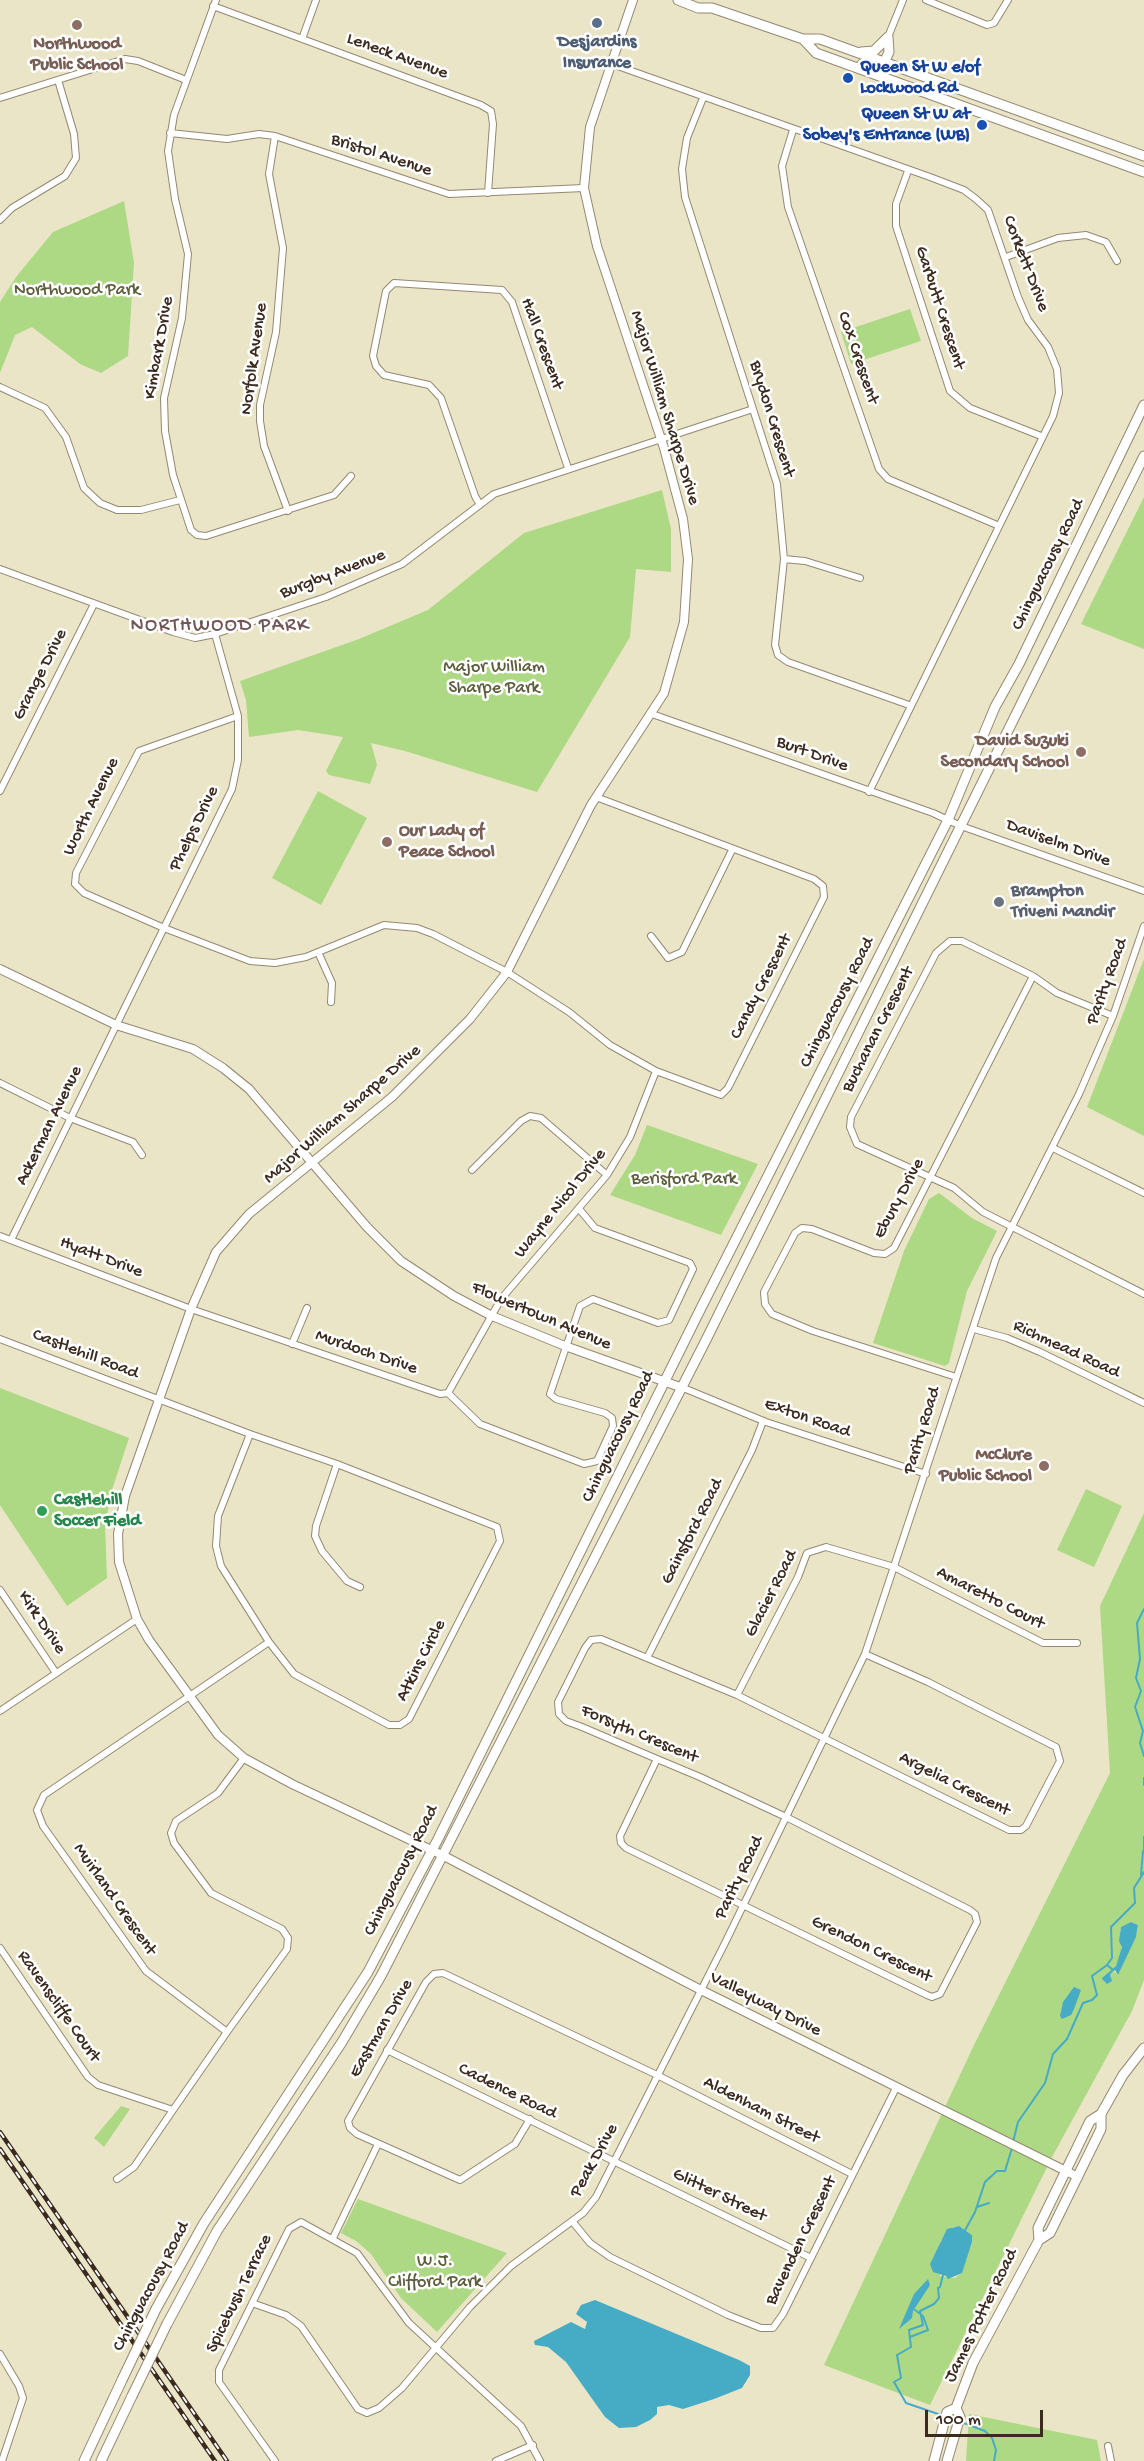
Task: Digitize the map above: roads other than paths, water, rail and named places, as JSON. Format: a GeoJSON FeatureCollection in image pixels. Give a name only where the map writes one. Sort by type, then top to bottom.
{"type":"FeatureCollection","features":[{"type":"Feature","properties":{"kind":"main road"},"geometry":{"type":"LineString","coordinates":[[678,0],[698,8],[709,4],[803,39],[820,39],[1144,156]]}},
{"type":"Feature","properties":{"kind":"main road"},"geometry":{"type":"LineString","coordinates":[[839,46],[866,54],[874,51],[888,37]]}},
{"type":"Feature","properties":{"kind":"main road"},"geometry":{"type":"LineString","coordinates":[[816,53],[822,49],[873,68],[884,63],[889,52],[888,37]]}},
{"type":"Feature","properties":{"kind":"main road"},"geometry":{"type":"LineString","coordinates":[[803,39],[816,53],[1144,172]]}},
{"type":"Feature","properties":{"kind":"main road"},"geometry":{"type":"LineString","coordinates":[[1028,130],[1032,116]]}},
{"type":"Feature","properties":{"kind":"main road","name":"Chinguacousy Road"},"geometry":{"type":"LineString","coordinates":[[84,2461],[156,2308],[204,2223],[368,1972],[432,1850],[948,820],[995,707],[1019,664],[1144,405]]}},
{"type":"Feature","properties":{"kind":"main road","name":"Chinguacousy Road"},"geometry":{"type":"LineString","coordinates":[[101,2461],[167,2324],[217,2231],[342,2042],[381,1976],[680,1387],[1144,456]]}},
{"type":"Feature","properties":{"kind":"main road","name":"James Potter Road"},"geometry":{"type":"LineString","coordinates":[[1039,2240],[1038,2228],[1090,2121],[1101,2114],[1123,2074],[1144,2048]]}},
{"type":"Feature","properties":{"kind":"main road","name":"James Potter Road"},"geometry":{"type":"LineString","coordinates":[[947,2461],[960,2417],[956,2408],[978,2354],[1039,2240],[1050,2232],[1101,2129],[1101,2114]]}},
{"type":"Feature","properties":{"kind":"main road","name":"James Potter Road"},"geometry":{"type":"LineString","coordinates":[[934,2461],[947,2412],[956,2408]]}},
{"type":"Feature","properties":{"kind":"street"},"geometry":{"type":"LineString","coordinates":[[302,39],[316,0]]}},
{"type":"Feature","properties":{"kind":"street","name":"Major William Sharpe Drive"},"geometry":{"type":"LineString","coordinates":[[442,1855],[292,1784],[244,1758],[218,1735],[188,1697],[137,1619],[119,1562],[118,1534],[125,1496],[158,1399],[191,1309],[216,1252],[249,1214],[312,1164],[432,1060],[470,1019],[507,972],[596,797],[664,693],[684,622],[688,559],[683,519],[661,439],[597,246],[585,188],[590,127],[633,0]]}},
{"type":"Feature","properties":{"kind":"street"},"geometry":{"type":"LineString","coordinates":[[888,37],[903,0]]}},
{"type":"Feature","properties":{"kind":"street"},"geometry":{"type":"LineString","coordinates":[[926,0],[987,25],[994,23],[1008,0]]}},
{"type":"Feature","properties":{"kind":"street","name":"Leneck Avenue"},"geometry":{"type":"LineString","coordinates":[[214,3],[302,39],[481,105],[491,111],[493,124],[488,194]]}},
{"type":"Feature","properties":{"kind":"street","name":"Kimbark Drive"},"geometry":{"type":"LineString","coordinates":[[214,3],[186,80],[170,133],[168,151],[175,199],[188,254],[182,318],[164,398],[165,431],[180,500],[191,530],[197,535],[206,536],[334,495],[351,476]]}},
{"type":"Feature","properties":{"kind":"street"},"geometry":{"type":"LineString","coordinates":[[0,98],[58,81],[111,61],[125,59],[138,61],[186,80]]}},
{"type":"Feature","properties":{"kind":"street","name":"Corkett Drive"},"geometry":{"type":"LineString","coordinates":[[612,64],[964,190],[988,210],[1028,320],[1048,347],[1057,369],[1059,393],[1053,416],[1041,436],[909,705],[869,792]]}},
{"type":"Feature","properties":{"kind":"street"},"geometry":{"type":"LineString","coordinates":[[0,220],[12,208],[65,176],[76,159],[74,134],[58,81]]}},
{"type":"Feature","properties":{"kind":"street","name":"Brydon Crescent"},"geometry":{"type":"LineString","coordinates":[[704,98],[687,138],[682,169],[685,197],[777,484],[784,559],[775,645],[778,655],[788,662],[909,705]]}},
{"type":"Feature","properties":{"kind":"street","name":"Cox Crescent"},"geometry":{"type":"LineString","coordinates":[[793,130],[782,166],[788,207],[879,469],[888,479],[998,525]]}},
{"type":"Feature","properties":{"kind":"street","name":"Bristol Avenue"},"geometry":{"type":"LineString","coordinates":[[170,133],[227,139],[259,134],[275,136],[449,194],[585,188]]}},
{"type":"Feature","properties":{"kind":"street","name":"Norfolk Avenue"},"geometry":{"type":"LineString","coordinates":[[275,136],[269,174],[283,248],[276,332],[260,405],[260,421],[264,446],[288,511]]}},
{"type":"Feature","properties":{"kind":"street","name":"Garbutt Crescent"},"geometry":{"type":"LineString","coordinates":[[908,171],[896,204],[896,226],[950,391],[970,408],[1041,436]]}},
{"type":"Feature","properties":{"kind":"street"},"geometry":{"type":"LineString","coordinates":[[1006,256],[1058,238],[1086,235],[1106,242],[1117,261]]}},
{"type":"Feature","properties":{"kind":"street","name":"Hall Crescent"},"geometry":{"type":"LineString","coordinates":[[480,505],[441,398],[429,385],[384,375],[376,366],[373,357],[386,291],[394,283],[502,290],[512,302],[568,468]]}},
{"type":"Feature","properties":{"kind":"street"},"geometry":{"type":"LineString","coordinates":[[0,387],[45,408],[66,437],[84,488],[100,503],[117,510],[141,510],[180,500]]}},
{"type":"Feature","properties":{"kind":"street","name":"Burgby Avenue"},"geometry":{"type":"LineString","coordinates":[[0,569],[187,636],[195,638],[215,634],[326,597],[402,564],[494,495],[568,468],[753,409]]}},
{"type":"Feature","properties":{"kind":"street"},"geometry":{"type":"LineString","coordinates":[[784,559],[805,561],[861,578]]}},
{"type":"Feature","properties":{"kind":"street","name":"Grange Drive"},"geometry":{"type":"LineString","coordinates":[[0,791],[94,604]]}},
{"type":"Feature","properties":{"kind":"street","name":"Phelps Drive"},"geometry":{"type":"LineString","coordinates":[[116,1024],[232,789],[238,760],[238,716],[215,634]]}},
{"type":"Feature","properties":{"kind":"street","name":"Burt Drive"},"geometry":{"type":"LineString","coordinates":[[652,714],[961,826]]}},
{"type":"Feature","properties":{"kind":"street","name":"Worth Avenue"},"geometry":{"type":"LineString","coordinates":[[164,928],[84,893],[75,884],[76,873],[139,751],[238,716]]}},
{"type":"Feature","properties":{"kind":"street","name":"Candy Crescent"},"geometry":{"type":"LineString","coordinates":[[164,928],[250,961],[275,963],[318,952],[371,928],[399,924],[432,934],[507,972],[569,1012],[610,1045],[656,1071],[713,1094],[721,1095],[728,1089],[824,897],[824,886],[814,879],[596,797]]}},
{"type":"Feature","properties":{"kind":"street","name":"Daviselm Drive"},"geometry":{"type":"LineString","coordinates":[[961,826],[1144,891]]}},
{"type":"Feature","properties":{"kind":"street"},"geometry":{"type":"LineString","coordinates":[[651,936],[668,958],[682,952],[732,850]]}},
{"type":"Feature","properties":{"kind":"street","name":"Parity Road"},"geometry":{"type":"LineString","coordinates":[[724,1943],[865,1654],[996,1258],[1053,1148],[1113,1016],[1144,926]]}},
{"type":"Feature","properties":{"kind":"street","name":"Buchanan Crescent"},"geometry":{"type":"LineString","coordinates":[[1113,1016],[1057,993],[1033,976],[962,941],[944,943],[936,953],[850,1117],[850,1127],[857,1144],[960,1192],[983,1212],[1144,1294]]}},
{"type":"Feature","properties":{"kind":"street"},"geometry":{"type":"LineString","coordinates":[[318,952],[332,983],[331,1002]]}},
{"type":"Feature","properties":{"kind":"street","name":"Flowertown Avenue"},"geometry":{"type":"LineString","coordinates":[[0,969],[116,1024],[193,1049],[223,1068],[249,1089],[366,1227],[401,1261],[492,1316],[564,1346],[680,1387]]}},
{"type":"Feature","properties":{"kind":"street","name":"Ebury Drive"},"geometry":{"type":"LineString","coordinates":[[956,1377],[813,1331],[778,1317],[768,1310],[763,1298],[795,1233],[802,1228],[812,1229],[874,1253],[890,1251],[1033,976]]}},
{"type":"Feature","properties":{"kind":"street","name":"Ackerman Avenue"},"geometry":{"type":"LineString","coordinates":[[11,1240],[116,1024]]}},
{"type":"Feature","properties":{"kind":"street","name":"Wayne Nicol Drive"},"geometry":{"type":"LineString","coordinates":[[492,1316],[501,1299],[580,1210],[607,1175],[630,1137],[656,1071]]}},
{"type":"Feature","properties":{"kind":"street"},"geometry":{"type":"LineString","coordinates":[[0,1083],[70,1118],[133,1142],[142,1155]]}},
{"type":"Feature","properties":{"kind":"street"},"geometry":{"type":"LineString","coordinates":[[472,1170],[521,1121],[530,1116],[541,1118],[607,1175]]}},
{"type":"Feature","properties":{"kind":"street"},"geometry":{"type":"LineString","coordinates":[[1053,1148],[1144,1193]]}},
{"type":"Feature","properties":{"kind":"street"},"geometry":{"type":"LineString","coordinates":[[492,1316],[448,1393],[480,1424],[584,1464],[597,1461],[613,1426],[612,1418],[605,1413],[556,1399],[550,1394],[564,1346],[580,1306],[593,1299],[658,1323],[669,1320],[693,1269],[690,1263],[596,1228],[580,1210]]}},
{"type":"Feature","properties":{"kind":"street","name":"Hyatt Drive"},"geometry":{"type":"LineString","coordinates":[[0,1236],[191,1309]]}},
{"type":"Feature","properties":{"kind":"street"},"geometry":{"type":"LineString","coordinates":[[292,1344],[307,1308]]}},
{"type":"Feature","properties":{"kind":"street","name":"Murdoch Drive"},"geometry":{"type":"LineString","coordinates":[[191,1309],[440,1394],[448,1393]]}},
{"type":"Feature","properties":{"kind":"street","name":"Richmead Road"},"geometry":{"type":"LineString","coordinates":[[974,1329],[1006,1338],[1040,1352],[1144,1403]]}},
{"type":"Feature","properties":{"kind":"street","name":"Castlehill Road"},"geometry":{"type":"LineString","coordinates":[[0,1339],[158,1399]]}},
{"type":"Feature","properties":{"kind":"street","name":"Exton Road"},"geometry":{"type":"LineString","coordinates":[[680,1387],[763,1421],[926,1474]]}},
{"type":"Feature","properties":{"kind":"street","name":"Atkins Circle"},"geometry":{"type":"LineString","coordinates":[[158,1399],[337,1464],[487,1521],[497,1527],[500,1541],[409,1719],[400,1725],[389,1725],[294,1674],[269,1642],[221,1566],[216,1546],[218,1516],[250,1434]]}},
{"type":"Feature","properties":{"kind":"street","name":"Gainsford Road"},"geometry":{"type":"LineString","coordinates":[[648,1656],[752,1450],[763,1421]]}},
{"type":"Feature","properties":{"kind":"street"},"geometry":{"type":"LineString","coordinates":[[337,1464],[316,1526],[315,1536],[322,1551],[347,1581],[360,1587]]}},
{"type":"Feature","properties":{"kind":"street","name":"Glacier Road"},"geometry":{"type":"LineString","coordinates":[[737,1695],[798,1577],[807,1552],[826,1547],[836,1548],[894,1567]]}},
{"type":"Feature","properties":{"kind":"street","name":"Amaretto Court"},"geometry":{"type":"LineString","coordinates":[[894,1567],[1043,1643],[1077,1643]]}},
{"type":"Feature","properties":{"kind":"street","name":"Kirk Drive"},"geometry":{"type":"LineString","coordinates":[[0,1590],[57,1673]]}},
{"type":"Feature","properties":{"kind":"street"},"geometry":{"type":"LineString","coordinates":[[0,1711],[137,1619]]}},
{"type":"Feature","properties":{"kind":"street","name":"Forsyth Crescent"},"geometry":{"type":"LineString","coordinates":[[786,1817],[566,1721],[559,1714],[558,1707],[591,1640],[601,1639],[648,1656],[737,1695],[824,1738]]}},
{"type":"Feature","properties":{"kind":"street","name":"Muirland Crescent"},"geometry":{"type":"LineString","coordinates":[[227,2032],[146,1971],[43,1826],[38,1810],[44,1796],[269,1642]]}},
{"type":"Feature","properties":{"kind":"street","name":"Argelia Crescent"},"geometry":{"type":"LineString","coordinates":[[824,1738],[1014,1831],[1026,1826],[1059,1761],[1056,1747],[1048,1742],[928,1682],[865,1654]]}},
{"type":"Feature","properties":{"kind":"street"},"geometry":{"type":"LineString","coordinates":[[117,2179],[134,2167],[287,1949],[288,1938],[282,1929],[210,1893],[174,1843],[171,1833],[176,1821],[218,1793],[244,1758]]}},
{"type":"Feature","properties":{"kind":"street"},"geometry":{"type":"LineString","coordinates":[[657,1759],[622,1830],[621,1843],[626,1848],[744,1903]]}},
{"type":"Feature","properties":{"kind":"street","name":"Grendon Crescent"},"geometry":{"type":"LineString","coordinates":[[744,1903],[932,1997],[945,1989],[975,1928],[977,1917],[970,1910],[786,1817]]}},
{"type":"Feature","properties":{"kind":"street","name":"Valleyway Drive"},"geometry":{"type":"LineString","coordinates":[[442,1855],[701,1990],[1078,2177]]}},
{"type":"Feature","properties":{"kind":"street","name":"Peak Drive"},"geometry":{"type":"LineString","coordinates":[[252,2303],[286,2315],[301,2326],[358,2409],[367,2412],[379,2408],[402,2388],[470,2307],[511,2266],[590,2206],[724,1943]]}},
{"type":"Feature","properties":{"kind":"street","name":"Ravenscliffe Court"},"geometry":{"type":"LineString","coordinates":[[0,1948],[88,2076],[98,2085],[173,2110]]}},
{"type":"Feature","properties":{"kind":"street","name":"Eastman Drive"},"geometry":{"type":"LineString","coordinates":[[530,2119],[515,2144],[460,2180],[353,2131],[348,2121],[429,1978],[440,1972],[657,2075]]}},
{"type":"Feature","properties":{"kind":"street","name":"Cadence Road"},"geometry":{"type":"LineString","coordinates":[[387,2050],[614,2162]]}},
{"type":"Feature","properties":{"kind":"street","name":"Aldenham Street"},"geometry":{"type":"LineString","coordinates":[[657,2075],[852,2174]]}},
{"type":"Feature","properties":{"kind":"street","name":"Bavenden Crescent"},"geometry":{"type":"LineString","coordinates":[[572,2221],[590,2243],[603,2253],[722,2313],[765,2329],[777,2325],[896,2088]]}},
{"type":"Feature","properties":{"kind":"street"},"geometry":{"type":"LineString","coordinates":[[333,2238],[378,2144]]}},
{"type":"Feature","properties":{"kind":"street","name":"Glitter Street"},"geometry":{"type":"LineString","coordinates":[[614,2162],[811,2258]]}},
{"type":"Feature","properties":{"kind":"street","name":"Spicebush Terrace"},"geometry":{"type":"LineString","coordinates":[[275,2461],[219,2382],[219,2370],[289,2229],[301,2222],[309,2224],[357,2253],[398,2311],[520,2426],[533,2445],[540,2461]]}},
{"type":"Feature","properties":{"kind":"street"},"geometry":{"type":"LineString","coordinates":[[0,2354],[19,2386],[23,2398],[2,2461]]}},
{"type":"Feature","properties":{"kind":"street"},"geometry":{"type":"LineString","coordinates":[[496,2461],[533,2445]]}},
{"type":"Feature","properties":{"kind":"street"},"geometry":{"type":"LineString","coordinates":[[1108,2446],[1111,2461]]}},
{"type":"Feature","properties":{"kind":"water"},"geometry":{"type":"Polygon","coordinates":[[[1131,1922],[1138,1925],[1136,1937],[1118,1975],[1115,1970],[1112,1972],[1110,1975],[1112,1981],[1107,1984],[1102,1979],[1116,1966],[1122,1947],[1119,1941],[1121,1927],[1131,1922]]]}},
{"type":"Feature","properties":{"kind":"water"},"geometry":{"type":"Polygon","coordinates":[[[1074,1987],[1081,1990],[1074,2009],[1071,2015],[1062,2019],[1060,2016],[1063,2002],[1074,1987]]]}},
{"type":"Feature","properties":{"kind":"water"},"geometry":{"type":"Polygon","coordinates":[[[959,2226],[972,2235],[972,2242],[962,2273],[948,2279],[946,2276],[933,2272],[930,2264],[947,2229],[959,2226]]]}},
{"type":"Feature","properties":{"kind":"water"},"geometry":{"type":"Polygon","coordinates":[[[928,2279],[930,2285],[913,2311],[912,2318],[899,2329],[914,2294],[928,2279]]]}},
{"type":"Feature","properties":{"kind":"water"},"geometry":{"type":"Polygon","coordinates":[[[595,2300],[739,2360],[750,2366],[750,2375],[742,2388],[683,2409],[669,2405],[657,2407],[657,2414],[650,2420],[636,2427],[619,2428],[605,2417],[566,2362],[548,2347],[535,2345],[534,2341],[571,2322],[585,2329],[587,2322],[576,2314],[581,2305],[595,2300]]]}},
{"type":"Feature","properties":{"kind":"waterway"},"geometry":{"type":"LineString","coordinates":[[1144,1609],[1137,1623],[1140,1659],[1136,1678],[1141,1691],[1135,1707],[1143,1731],[1140,1743],[1144,1756]]}},
{"type":"Feature","properties":{"kind":"waterway"},"geometry":{"type":"LineString","coordinates":[[1144,1778],[1144,1785]]}},
{"type":"Feature","properties":{"kind":"waterway"},"geometry":{"type":"LineString","coordinates":[[1144,1837],[1144,1852]]}},
{"type":"Feature","properties":{"kind":"waterway"},"geometry":{"type":"LineString","coordinates":[[1141,1875],[1143,1851]]}},
{"type":"Feature","properties":{"kind":"waterway"},"geometry":{"type":"LineString","coordinates":[[1013,2142],[1018,2122],[1045,2083],[1053,2054],[1067,2039],[1083,2003],[1092,2000],[1097,1995],[1092,1976],[1107,1965],[1112,1958],[1111,1927],[1135,1903],[1134,1888],[1144,1872]]}},
{"type":"Feature","properties":{"kind":"waterway"},"geometry":{"type":"LineString","coordinates":[[1107,1965],[1112,1969]]}},
{"type":"Feature","properties":{"kind":"waterway"},"geometry":{"type":"LineString","coordinates":[[963,2234],[975,2212],[985,2182],[997,2171],[1005,2171],[1012,2148]]}},
{"type":"Feature","properties":{"kind":"waterway"},"geometry":{"type":"LineString","coordinates":[[977,2207],[989,2203]]}},
{"type":"Feature","properties":{"kind":"waterway"},"geometry":{"type":"LineString","coordinates":[[943,2275],[938,2288],[939,2298],[934,2304],[920,2311],[923,2325],[909,2330],[911,2347],[897,2355],[901,2378],[894,2382],[906,2403],[944,2416]]}},
{"type":"Feature","properties":{"kind":"waterway"},"geometry":{"type":"LineString","coordinates":[[910,2337],[928,2330],[923,2316],[915,2310]]}},
{"type":"Feature","properties":{"kind":"waterway"},"geometry":{"type":"LineString","coordinates":[[961,2422],[985,2431],[992,2438],[996,2450],[994,2461]]}},
{"type":"Feature","properties":{"kind":"railway"},"geometry":{"type":"LineString","coordinates":[[0,2132],[227,2461]]}},
{"type":"Feature","properties":{"kind":"railway"},"geometry":{"type":"LineString","coordinates":[[0,2149],[215,2461]]}},
{"type":"Feature","properties":{"kind":"place","name":"Desjardins Insurance"},"geometry":{"type":"Point","coordinates":[597,23]}},
{"type":"Feature","properties":{"kind":"place","name":"Northwood Public School"},"geometry":{"type":"Point","coordinates":[77,25]}},
{"type":"Feature","properties":{"kind":"place","name":"Queen St W e/of Lockwood Rd"},"geometry":{"type":"Point","coordinates":[848,78]}},
{"type":"Feature","properties":{"kind":"place","name":"Queen St W at Sobey's Entrance (WB)"},"geometry":{"type":"Point","coordinates":[982,125]}},
{"type":"Feature","properties":{"kind":"place","name":"David Suzuki Secondary School"},"geometry":{"type":"Point","coordinates":[1081,752]}},
{"type":"Feature","properties":{"kind":"place","name":"Our Lady of Peace School"},"geometry":{"type":"Point","coordinates":[387,842]}},
{"type":"Feature","properties":{"kind":"place","name":"Brampton Triveni Mandir"},"geometry":{"type":"Point","coordinates":[999,902]}},
{"type":"Feature","properties":{"kind":"place","name":"McClure Public School"},"geometry":{"type":"Point","coordinates":[1044,1466]}},
{"type":"Feature","properties":{"kind":"place","name":"Castlehill Soccer Field"},"geometry":{"type":"Point","coordinates":[42,1511]}},
{"type":"Feature","properties":{"kind":"district","name":"NORTHWOOD PARK"},"geometry":{"type":"Point","coordinates":[220,627]}},
{"type":"Feature","properties":{"kind":"park label","name":"Northwood Park"},"geometry":{"type":"Point","coordinates":[77,291]}},
{"type":"Feature","properties":{"kind":"park label","name":"Major William Sharpe Park"},"geometry":{"type":"Point","coordinates":[494,678]}},
{"type":"Feature","properties":{"kind":"park label","name":"Berisford Park"},"geometry":{"type":"Point","coordinates":[684,1180]}},
{"type":"Feature","properties":{"kind":"park label","name":"W.J. Clifford Park"},"geometry":{"type":"Point","coordinates":[435,2272]}}]}
